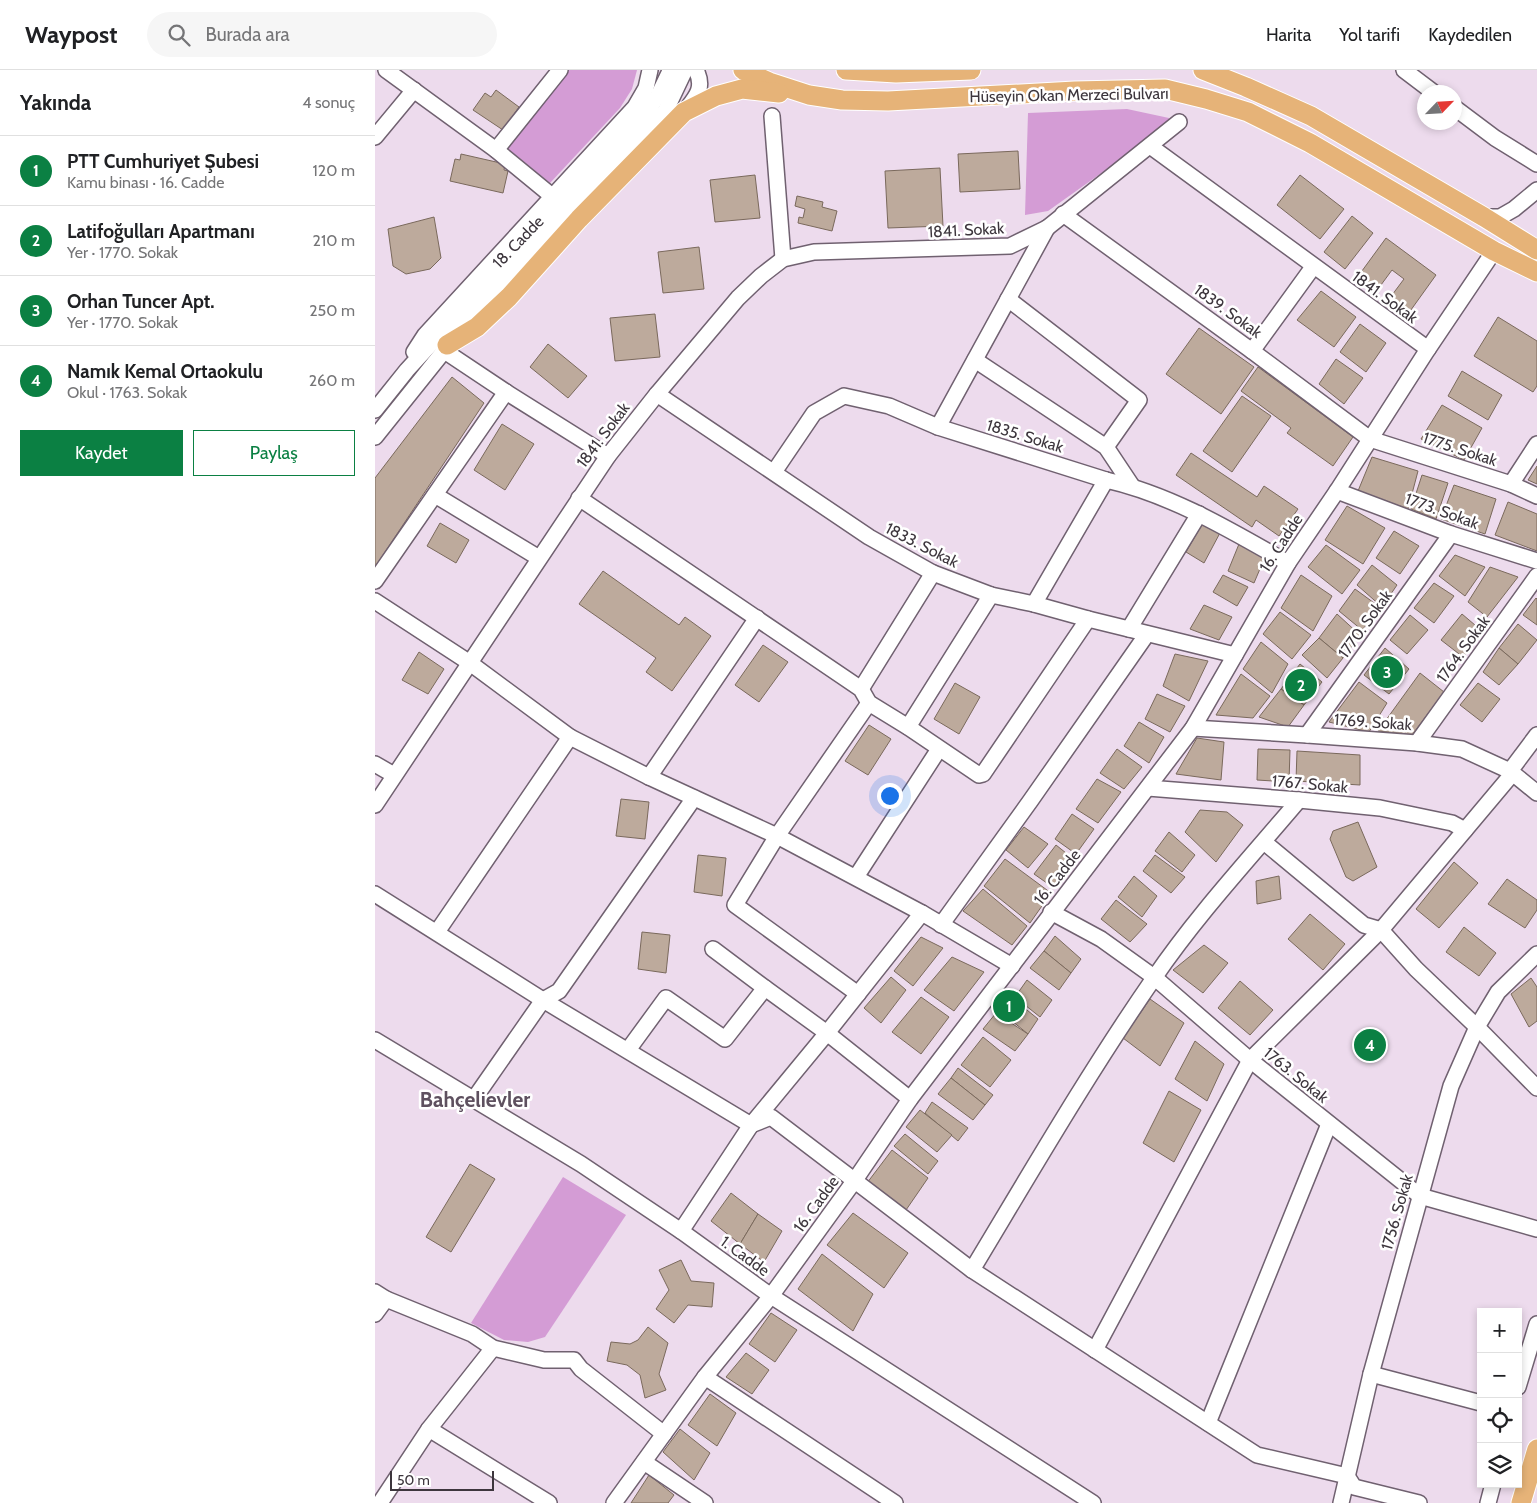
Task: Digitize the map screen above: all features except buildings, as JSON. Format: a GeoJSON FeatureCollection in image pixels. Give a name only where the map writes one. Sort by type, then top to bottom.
{"type":"FeatureCollection","features":[{"type":"Feature","properties":{"kind":"main road","name":"Hüseyin Okan Merzeci Bulvarı"},"geometry":{"type":"LineString","coordinates":[[743,70],[769,82],[809,95],[842,100],[888,102],[1075,91],[1165,89],[1206,99],[1247,112],[1310,143],[1494,251],[1537,272]]}},
{"type":"Feature","properties":{"kind":"main road","name":"Hüseyin Okan Merzeci Bulvarı"},"geometry":{"type":"LineString","coordinates":[[847,70],[896,73],[971,70]]}},
{"type":"Feature","properties":{"kind":"main road"},"geometry":{"type":"LineString","coordinates":[[1203,70],[1311,116],[1537,250]]}},
{"type":"Feature","properties":{"kind":"main road"},"geometry":{"type":"LineString","coordinates":[[445,348],[477,327],[509,297],[579,219],[685,112],[716,96],[742,89],[809,95]]}},
{"type":"Feature","properties":{"kind":"main road"},"geometry":{"type":"LineString","coordinates":[[1484,217],[1537,236]]}},
{"type":"Feature","properties":{"kind":"main road"},"geometry":{"type":"LineString","coordinates":[[1521,1503],[1537,1449]]}},
{"type":"Feature","properties":{"kind":"street"},"geometry":{"type":"LineString","coordinates":[[386,70],[496,150],[552,196]]}},
{"type":"Feature","properties":{"kind":"street"},"geometry":{"type":"LineString","coordinates":[[496,150],[560,70]]}},
{"type":"Feature","properties":{"kind":"street"},"geometry":{"type":"LineString","coordinates":[[1404,70],[1424,85]]}},
{"type":"Feature","properties":{"kind":"street"},"geometry":{"type":"LineString","coordinates":[[684,71],[701,82],[697,95],[685,112]]}},
{"type":"Feature","properties":{"kind":"street","name":"18. Cadde"},"geometry":{"type":"LineString","coordinates":[[375,437],[472,316],[630,152],[665,110],[684,71]]}},
{"type":"Feature","properties":{"kind":"street","name":"18. Cadde"},"geometry":{"type":"LineString","coordinates":[[375,410],[407,370],[638,124],[659,96],[684,71]]}},
{"type":"Feature","properties":{"kind":"street"},"geometry":{"type":"LineString","coordinates":[[386,396],[425,335],[635,107],[651,72]]}},
{"type":"Feature","properties":{"kind":"street"},"geometry":{"type":"LineString","coordinates":[[375,137],[414,90]]}},
{"type":"Feature","properties":{"kind":"street"},"geometry":{"type":"LineString","coordinates":[[1462,113],[1495,138],[1537,164]]}},
{"type":"Feature","properties":{"kind":"street"},"geometry":{"type":"LineString","coordinates":[[772,116],[783,260]]}},
{"type":"Feature","properties":{"kind":"street"},"geometry":{"type":"LineString","coordinates":[[1150,146],[1179,122]]}},
{"type":"Feature","properties":{"kind":"street","name":"1841. Sokak"},"geometry":{"type":"LineString","coordinates":[[375,805],[608,456],[657,394],[738,298],[761,276],[783,260],[814,252],[1010,246],[1047,228],[1150,146],[1427,350]]}},
{"type":"Feature","properties":{"kind":"street"},"geometry":{"type":"LineString","coordinates":[[1484,217],[1500,217],[1514,209],[1537,190]]}},
{"type":"Feature","properties":{"kind":"street","name":"1839. Sokak"},"geometry":{"type":"LineString","coordinates":[[1063,214],[1370,439]]}},
{"type":"Feature","properties":{"kind":"street"},"geometry":{"type":"LineString","coordinates":[[939,427],[1047,228]]}},
{"type":"Feature","properties":{"kind":"street","name":"16. Cadde"},"geometry":{"type":"LineString","coordinates":[[614,1503],[705,1377],[771,1296],[855,1180],[911,1098],[1193,728],[1288,562],[1337,491],[1427,350],[1494,251]]}},
{"type":"Feature","properties":{"kind":"street"},"geometry":{"type":"LineString","coordinates":[[1252,351],[1313,267]]}},
{"type":"Feature","properties":{"kind":"street"},"geometry":{"type":"LineString","coordinates":[[1008,299],[1139,400],[1106,448]]}},
{"type":"Feature","properties":{"kind":"street"},"geometry":{"type":"LineString","coordinates":[[445,348],[506,392],[608,456]]}},
{"type":"Feature","properties":{"kind":"street"},"geometry":{"type":"LineString","coordinates":[[975,360],[1106,448],[1132,486]]}},
{"type":"Feature","properties":{"kind":"street"},"geometry":{"type":"LineString","coordinates":[[375,581],[506,392]]}},
{"type":"Feature","properties":{"kind":"street","name":"1833. Sokak"},"geometry":{"type":"LineString","coordinates":[[657,394],[869,537],[933,573],[991,595],[1034,604],[1235,655]]}},
{"type":"Feature","properties":{"kind":"street","name":"1835. Sokak"},"geometry":{"type":"LineString","coordinates":[[774,472],[814,413],[844,396],[889,406],[939,427],[1106,480],[1132,486],[1199,514],[1288,562]]}},
{"type":"Feature","properties":{"kind":"street","name":"1775. Sokak"},"geometry":{"type":"LineString","coordinates":[[1370,439],[1511,484],[1537,496]]}},
{"type":"Feature","properties":{"kind":"street"},"geometry":{"type":"LineString","coordinates":[[1511,484],[1537,444]]}},
{"type":"Feature","properties":{"kind":"street"},"geometry":{"type":"LineString","coordinates":[[1034,604],[1106,480]]}},
{"type":"Feature","properties":{"kind":"street","name":"1773. Sokak"},"geometry":{"type":"LineString","coordinates":[[1337,491],[1451,534],[1537,561]]}},
{"type":"Feature","properties":{"kind":"street"},"geometry":{"type":"LineString","coordinates":[[435,495],[539,558]]}},
{"type":"Feature","properties":{"kind":"street"},"geometry":{"type":"LineString","coordinates":[[579,498],[861,689],[869,703],[908,726],[979,775],[983,774],[1088,619]]}},
{"type":"Feature","properties":{"kind":"street"},"geometry":{"type":"LineString","coordinates":[[1129,629],[1199,514]]}},
{"type":"Feature","properties":{"kind":"street","name":"1770. Sokak"},"geometry":{"type":"LineString","coordinates":[[1307,735],[1451,534]]}},
{"type":"Feature","properties":{"kind":"street"},"geometry":{"type":"LineString","coordinates":[[861,689],[933,573]]}},
{"type":"Feature","properties":{"kind":"street","name":"1764. Sokak"},"geometry":{"type":"LineString","coordinates":[[1417,743],[1537,576]]}},
{"type":"Feature","properties":{"kind":"street"},"geometry":{"type":"LineString","coordinates":[[908,726],[991,595]]}},
{"type":"Feature","properties":{"kind":"street"},"geometry":{"type":"LineString","coordinates":[[376,605],[470,664],[570,737],[649,777],[777,836],[922,913],[1012,966]]}},
{"type":"Feature","properties":{"kind":"street"},"geometry":{"type":"LineString","coordinates":[[649,777],[757,618]]}},
{"type":"Feature","properties":{"kind":"street"},"geometry":{"type":"LineString","coordinates":[[941,925],[1147,634]]}},
{"type":"Feature","properties":{"kind":"street"},"geometry":{"type":"LineString","coordinates":[[858,994],[735,905],[777,836],[869,703]]}},
{"type":"Feature","properties":{"kind":"street","name":"1769. Sokak"},"geometry":{"type":"LineString","coordinates":[[1193,728],[1417,743],[1462,749],[1511,772],[1537,793]]}},
{"type":"Feature","properties":{"kind":"street"},"geometry":{"type":"LineString","coordinates":[[1095,1350],[1249,1060],[1381,930],[1465,830],[1511,772],[1537,735]]}},
{"type":"Feature","properties":{"kind":"street"},"geometry":{"type":"LineString","coordinates":[[437,932],[570,737]]}},
{"type":"Feature","properties":{"kind":"street"},"geometry":{"type":"LineString","coordinates":[[855,877],[939,749]]}},
{"type":"Feature","properties":{"kind":"street"},"geometry":{"type":"LineString","coordinates":[[375,764],[394,775]]}},
{"type":"Feature","properties":{"kind":"street","name":"1767. Sokak"},"geometry":{"type":"LineString","coordinates":[[1149,788],[1381,808],[1452,823],[1465,830]]}},
{"type":"Feature","properties":{"kind":"street"},"geometry":{"type":"LineString","coordinates":[[474,1099],[543,1000],[559,991],[694,798]]}},
{"type":"Feature","properties":{"kind":"street"},"geometry":{"type":"LineString","coordinates":[[972,1270],[1062,1119],[1154,977],[1201,915],[1299,800]]}},
{"type":"Feature","properties":{"kind":"street"},"geometry":{"type":"LineString","coordinates":[[1264,842],[1364,925],[1381,930],[1416,969],[1537,1088]]}},
{"type":"Feature","properties":{"kind":"street"},"geometry":{"type":"LineString","coordinates":[[375,894],[543,1000],[751,1125]]}},
{"type":"Feature","properties":{"kind":"street","name":"1763. Sokak"},"geometry":{"type":"LineString","coordinates":[[1051,912],[1101,939],[1154,977],[1249,1060],[1420,1196],[1537,1228]]}},
{"type":"Feature","properties":{"kind":"street"},"geometry":{"type":"LineString","coordinates":[[681,1231],[751,1125],[922,913]]}},
{"type":"Feature","properties":{"kind":"street"},"geometry":{"type":"LineString","coordinates":[[713,949],[911,1098]]}},
{"type":"Feature","properties":{"kind":"street","name":"1756. Sokak"},"geometry":{"type":"LineString","coordinates":[[1341,1503],[1371,1374],[1451,1086],[1477,1027],[1498,992],[1537,954]]}},
{"type":"Feature","properties":{"kind":"street"},"geometry":{"type":"LineString","coordinates":[[628,1050],[666,998],[725,1039],[765,988]]}},
{"type":"Feature","properties":{"kind":"street","name":"1. Cadde"},"geometry":{"type":"LineString","coordinates":[[375,1040],[581,1164],[681,1231],[771,1296],[1093,1503]]}},
{"type":"Feature","properties":{"kind":"street"},"geometry":{"type":"LineString","coordinates":[[751,1125],[771,1117],[972,1270],[1257,1455],[1347,1476],[1354,1486],[1419,1503]]}},
{"type":"Feature","properties":{"kind":"street"},"geometry":{"type":"LineString","coordinates":[[1208,1423],[1329,1124]]}},
{"type":"Feature","properties":{"kind":"street"},"geometry":{"type":"LineString","coordinates":[[375,1314],[380,1295],[472,1334],[493,1348],[544,1360],[575,1360],[581,1369],[664,1434]]}},
{"type":"Feature","properties":{"kind":"street"},"geometry":{"type":"LineString","coordinates":[[1522,1374],[1537,1324]]}},
{"type":"Feature","properties":{"kind":"street"},"geometry":{"type":"LineString","coordinates":[[380,1503],[429,1429],[493,1348]]}},
{"type":"Feature","properties":{"kind":"street"},"geometry":{"type":"LineString","coordinates":[[1371,1374],[1477,1402]]}},
{"type":"Feature","properties":{"kind":"street"},"geometry":{"type":"LineString","coordinates":[[705,1377],[895,1503]]}},
{"type":"Feature","properties":{"kind":"street"},"geometry":{"type":"LineString","coordinates":[[429,1429],[549,1503]]}},
{"type":"Feature","properties":{"kind":"street"},"geometry":{"type":"LineString","coordinates":[[644,1462],[705,1503]]}},
{"type":"Feature","properties":{"kind":"street"},"geometry":{"type":"LineString","coordinates":[[1488,1503],[1492,1488]]}},
{"type":"Feature","properties":{"kind":"shaded area"},"geometry":{"type":"Polygon","coordinates":[[[567,70],[637,70],[632,89],[620,108],[550,183],[507,148],[567,70]]]}},
{"type":"Feature","properties":{"kind":"shaded area"},"geometry":{"type":"Polygon","coordinates":[[[1127,109],[1169,118],[1169,125],[1048,211],[1025,215],[1028,113],[1127,109]]]}},
{"type":"Feature","properties":{"kind":"shaded area"},"geometry":{"type":"Polygon","coordinates":[[[563,1177],[626,1215],[545,1337],[528,1342],[504,1340],[471,1323],[563,1177]]]}},
{"type":"Feature","properties":{"kind":"place","name":"Orhan Tuncer Apt."},"geometry":{"type":"Point","coordinates":[1387,672]}},
{"type":"Feature","properties":{"kind":"place","name":"Latifoğulları Apartmanı"},"geometry":{"type":"Point","coordinates":[1301,685]}},
{"type":"Feature","properties":{"kind":"place","name":"PTT Cumhuriyet Şubesi"},"geometry":{"type":"Point","coordinates":[1009,1006]}},
{"type":"Feature","properties":{"kind":"place","name":"Namık Kemal Ortaokulu"},"geometry":{"type":"Point","coordinates":[1370,1045]}},
{"type":"Feature","properties":{"kind":"district","name":"Bahçelievler"},"geometry":{"type":"Point","coordinates":[475,1099]}}]}
